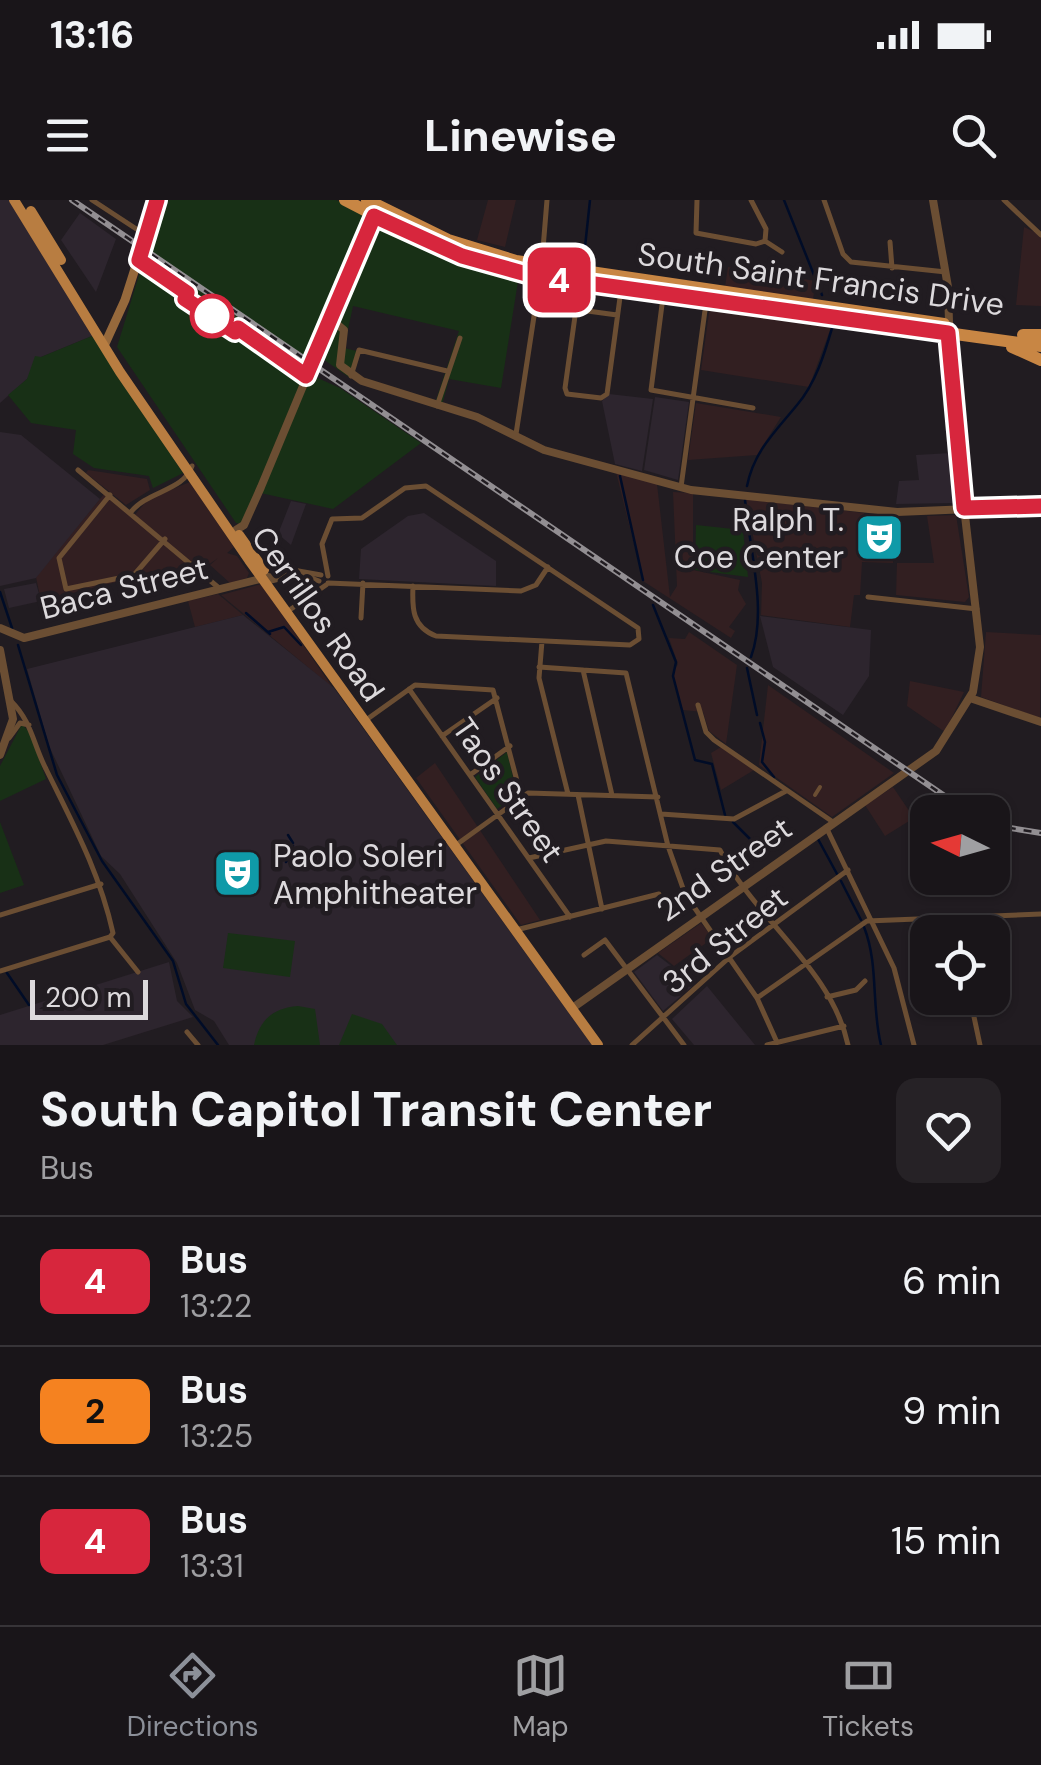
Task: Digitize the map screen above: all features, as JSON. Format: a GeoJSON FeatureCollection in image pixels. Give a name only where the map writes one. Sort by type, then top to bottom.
{"type":"FeatureCollection","features":[{"type":"Feature","properties":{"kind":"highway","name":"South Saint Francis Drive"},"geometry":{"type":"LineString","coordinates":[[345,200],[375,206],[458,244],[541,271],[948,329],[1041,336]]}},
{"type":"Feature","properties":{"kind":"highway","name":"South Saint Francis Drive"},"geometry":{"type":"LineString","coordinates":[[948,329],[1041,346]]}},
{"type":"Feature","properties":{"kind":"highway"},"geometry":{"type":"LineString","coordinates":[[981,338],[1041,360]]}},
{"type":"Feature","properties":{"kind":"main road","name":"Cerrillos Road"},"geometry":{"type":"LineString","coordinates":[[14,200],[70,279]]}},
{"type":"Feature","properties":{"kind":"main road","name":"Cerrillos Road"},"geometry":{"type":"LineString","coordinates":[[23,200],[106,343],[191,470],[598,1045]]}},
{"type":"Feature","properties":{"kind":"main road"},"geometry":{"type":"LineString","coordinates":[[106,343],[157,200]]}},
{"type":"Feature","properties":{"kind":"main road","name":"Cerrillos Road"},"geometry":{"type":"LineString","coordinates":[[191,470],[366,720]]}},
{"type":"Feature","properties":{"kind":"main road","name":"Cerrillos Road"},"geometry":{"type":"LineString","coordinates":[[573,1007],[607,1045]]}},
{"type":"Feature","properties":{"kind":"street"},"geometry":{"type":"LineString","coordinates":[[92,200],[146,236]]}},
{"type":"Feature","properties":{"kind":"street"},"geometry":{"type":"LineString","coordinates":[[516,436],[541,271],[547,200]]}},
{"type":"Feature","properties":{"kind":"street"},"geometry":{"type":"LineString","coordinates":[[698,200],[696,233],[756,244],[764,241]]}},
{"type":"Feature","properties":{"kind":"street"},"geometry":{"type":"LineString","coordinates":[[751,200],[766,228],[764,241]]}},
{"type":"Feature","properties":{"kind":"street"},"geometry":{"type":"LineString","coordinates":[[824,200],[846,259],[946,272]]}},
{"type":"Feature","properties":{"kind":"street","name":"2nd Street"},"geometry":{"type":"LineString","coordinates":[[573,1007],[907,771],[948,738],[970,698],[980,656],[948,329],[946,272],[934,200]]}},
{"type":"Feature","properties":{"kind":"street"},"geometry":{"type":"LineString","coordinates":[[1004,200],[1041,235]]}},
{"type":"Feature","properties":{"kind":"street"},"geometry":{"type":"LineString","coordinates":[[236,530],[245,523],[332,320],[375,206]]}},
{"type":"Feature","properties":{"kind":"street"},"geometry":{"type":"LineString","coordinates":[[764,241],[782,252]]}},
{"type":"Feature","properties":{"kind":"street"},"geometry":{"type":"LineString","coordinates":[[890,242],[892,268]]}},
{"type":"Feature","properties":{"kind":"street"},"geometry":{"type":"LineString","coordinates":[[576,310],[565,388],[568,394],[601,398],[606,394],[622,283]]}},
{"type":"Feature","properties":{"kind":"street"},"geometry":{"type":"LineString","coordinates":[[664,289],[650,389],[753,408]]}},
{"type":"Feature","properties":{"kind":"street"},"geometry":{"type":"LineString","coordinates":[[680,487],[707,296]]}},
{"type":"Feature","properties":{"kind":"street"},"geometry":{"type":"LineString","coordinates":[[536,304],[617,315]]}},
{"type":"Feature","properties":{"kind":"street"},"geometry":{"type":"LineString","coordinates":[[332,320],[343,326],[339,360],[352,376],[476,417],[544,450],[680,487],[898,512],[1041,506]]}},
{"type":"Feature","properties":{"kind":"street"},"geometry":{"type":"LineString","coordinates":[[438,406],[460,338]]}},
{"type":"Feature","properties":{"kind":"street"},"geometry":{"type":"LineString","coordinates":[[352,376],[358,352],[362,351],[446,372]]}},
{"type":"Feature","properties":{"kind":"street"},"geometry":{"type":"LineString","coordinates":[[78,470],[185,555],[222,590]]}},
{"type":"Feature","properties":{"kind":"street"},"geometry":{"type":"LineString","coordinates":[[131,512],[143,498],[191,470]]}},
{"type":"Feature","properties":{"kind":"street"},"geometry":{"type":"LineString","coordinates":[[325,579],[322,544],[336,516],[362,518],[405,488],[426,486],[638,628],[639,639],[630,646],[426,632],[414,617],[413,586]]}},
{"type":"Feature","properties":{"kind":"street"},"geometry":{"type":"LineString","coordinates":[[110,495],[59,558],[66,589],[134,575],[164,539]]}},
{"type":"Feature","properties":{"kind":"street"},"geometry":{"type":"LineString","coordinates":[[267,579],[301,574],[363,584],[521,591],[536,585],[548,567]]}},
{"type":"Feature","properties":{"kind":"street","name":"Baca Street"},"geometry":{"type":"LineString","coordinates":[[2,627],[16,638],[267,579]]}},
{"type":"Feature","properties":{"kind":"street"},"geometry":{"type":"LineString","coordinates":[[291,609],[325,579]]}},
{"type":"Feature","properties":{"kind":"street"},"geometry":{"type":"LineString","coordinates":[[361,618],[363,584]]}},
{"type":"Feature","properties":{"kind":"street"},"geometry":{"type":"LineString","coordinates":[[868,598],[976,609]]}},
{"type":"Feature","properties":{"kind":"street"},"geometry":{"type":"LineString","coordinates":[[542,642],[539,667],[568,794]]}},
{"type":"Feature","properties":{"kind":"street"},"geometry":{"type":"LineString","coordinates":[[0,650],[12,723],[0,754]]}},
{"type":"Feature","properties":{"kind":"street"},"geometry":{"type":"LineString","coordinates":[[539,667],[626,673],[668,846],[685,894],[731,956],[757,998],[776,1040]]}},
{"type":"Feature","properties":{"kind":"street"},"geometry":{"type":"LineString","coordinates":[[583,670],[612,795]]}},
{"type":"Feature","properties":{"kind":"street"},"geometry":{"type":"LineString","coordinates":[[366,720],[415,686],[493,690],[522,796]]}},
{"type":"Feature","properties":{"kind":"street","name":"Taos Street"},"geometry":{"type":"LineString","coordinates":[[409,689],[570,916]]}},
{"type":"Feature","properties":{"kind":"street"},"geometry":{"type":"LineString","coordinates":[[442,736],[498,698]]}},
{"type":"Feature","properties":{"kind":"street"},"geometry":{"type":"LineString","coordinates":[[970,698],[1041,722]]}},
{"type":"Feature","properties":{"kind":"street"},"geometry":{"type":"LineString","coordinates":[[0,971],[113,934],[101,884],[44,765],[31,726],[10,701]]}},
{"type":"Feature","properties":{"kind":"street"},"geometry":{"type":"LineString","coordinates":[[698,705],[706,732],[714,740],[830,825],[894,968],[914,1045]]}},
{"type":"Feature","properties":{"kind":"street"},"geometry":{"type":"LineString","coordinates":[[7,740],[20,723],[31,726]]}},
{"type":"Feature","properties":{"kind":"street"},"geometry":{"type":"LineString","coordinates":[[470,775],[510,746]]}},
{"type":"Feature","properties":{"kind":"street"},"geometry":{"type":"LineString","coordinates":[[815,795],[820,787]]}},
{"type":"Feature","properties":{"kind":"street"},"geometry":{"type":"LineString","coordinates":[[661,814],[734,819],[787,790]]}},
{"type":"Feature","properties":{"kind":"street"},"geometry":{"type":"LineString","coordinates":[[578,795],[602,909]]}},
{"type":"Feature","properties":{"kind":"street"},"geometry":{"type":"LineString","coordinates":[[456,844],[522,796],[658,798]]}},
{"type":"Feature","properties":{"kind":"street"},"geometry":{"type":"LineString","coordinates":[[528,858],[606,841],[720,850],[742,887],[827,997],[844,1026],[848,1045]]}},
{"type":"Feature","properties":{"kind":"street","name":"3rd Street"},"geometry":{"type":"LineString","coordinates":[[632,1045],[731,956],[848,870]]}},
{"type":"Feature","properties":{"kind":"street"},"geometry":{"type":"LineString","coordinates":[[0,915],[101,884]]}},
{"type":"Feature","properties":{"kind":"street"},"geometry":{"type":"LineString","coordinates":[[516,929],[659,894]]}},
{"type":"Feature","properties":{"kind":"street"},"geometry":{"type":"LineString","coordinates":[[1010,916],[1041,914]]}},
{"type":"Feature","properties":{"kind":"street"},"geometry":{"type":"LineString","coordinates":[[757,998],[872,920],[910,919]]}},
{"type":"Feature","properties":{"kind":"street"},"geometry":{"type":"LineString","coordinates":[[110,938],[138,972]]}},
{"type":"Feature","properties":{"kind":"street"},"geometry":{"type":"LineString","coordinates":[[584,955],[605,940],[684,1045]]}},
{"type":"Feature","properties":{"kind":"street"},"geometry":{"type":"LineString","coordinates":[[827,997],[856,990],[865,980]]}},
{"type":"Feature","properties":{"kind":"street"},"geometry":{"type":"LineString","coordinates":[[974,1015],[980,1045]]}},
{"type":"Feature","properties":{"kind":"street"},"geometry":{"type":"LineString","coordinates":[[767,1045],[844,1026]]}},
{"type":"Feature","properties":{"kind":"street"},"geometry":{"type":"LineString","coordinates":[[187,1032],[196,1044]]}},
{"type":"Feature","properties":{"kind":"shaded area"},"geometry":{"type":"Polygon","coordinates":[[[0,200],[9,200],[92,336],[41,357],[27,379],[0,403],[0,200]]]}},
{"type":"Feature","properties":{"kind":"shaded area"},"geometry":{"type":"Polygon","coordinates":[[[488,200],[516,200],[505,247],[477,240],[488,200]]]}},
{"type":"Feature","properties":{"kind":"shaded area"},"geometry":{"type":"Polygon","coordinates":[[[80,213],[116,239],[96,292],[61,240],[80,213]]]}},
{"type":"Feature","properties":{"kind":"shaded area"},"geometry":{"type":"Polygon","coordinates":[[[1024,227],[1041,235],[1041,306],[1016,305],[1024,227]]]}},
{"type":"Feature","properties":{"kind":"shaded area"},"geometry":{"type":"Polygon","coordinates":[[[728,267],[816,281],[813,299],[725,287],[728,267]]]}},
{"type":"Feature","properties":{"kind":"shaded area"},"geometry":{"type":"Polygon","coordinates":[[[710,306],[833,322],[809,387],[701,370],[710,306]]]}},
{"type":"Feature","properties":{"kind":"shaded area"},"geometry":{"type":"Polygon","coordinates":[[[609,394],[653,399],[642,471],[615,464],[602,401],[609,394]]]}},
{"type":"Feature","properties":{"kind":"shaded area"},"geometry":{"type":"Polygon","coordinates":[[[655,397],[689,402],[678,480],[644,470],[655,397]]]}},
{"type":"Feature","properties":{"kind":"shaded area"},"geometry":{"type":"Polygon","coordinates":[[[696,403],[781,417],[757,455],[688,460],[696,403]]]}},
{"type":"Feature","properties":{"kind":"shaded area"},"geometry":{"type":"Polygon","coordinates":[[[0,432],[21,435],[100,499],[36,578],[0,586],[0,432]]]}},
{"type":"Feature","properties":{"kind":"shaded area"},"geometry":{"type":"Polygon","coordinates":[[[951,453],[954,503],[896,504],[899,481],[919,480],[916,455],[951,453]]]}},
{"type":"Feature","properties":{"kind":"shaded area"},"geometry":{"type":"Polygon","coordinates":[[[88,470],[147,479],[150,490],[126,505],[86,473],[88,470]]]}},
{"type":"Feature","properties":{"kind":"shaded area"},"geometry":{"type":"Polygon","coordinates":[[[616,472],[657,484],[670,597],[677,586],[673,492],[693,493],[693,570],[740,580],[738,590],[746,604],[729,627],[735,631],[731,638],[643,581],[616,472]]]}},
{"type":"Feature","properties":{"kind":"shaded area"},"geometry":{"type":"Polygon","coordinates":[[[190,482],[234,547],[227,553],[237,556],[249,573],[247,578],[230,583],[210,565],[218,558],[198,572],[167,580],[140,576],[41,601],[36,577],[104,494],[133,517],[148,499],[190,482]]]}},
{"type":"Feature","properties":{"kind":"shaded area"},"geometry":{"type":"Polygon","coordinates":[[[746,499],[864,513],[863,545],[866,514],[895,515],[893,563],[862,562],[860,595],[854,595],[850,627],[761,615],[762,583],[746,499]]]}},
{"type":"Feature","properties":{"kind":"shaded area"},"geometry":{"type":"Polygon","coordinates":[[[291,501],[306,504],[291,545],[278,534],[291,501]]]}},
{"type":"Feature","properties":{"kind":"shaded area"},"geometry":{"type":"Polygon","coordinates":[[[424,513],[496,561],[496,586],[359,579],[361,549],[408,516],[424,513]]]}},
{"type":"Feature","properties":{"kind":"shaded area"},"geometry":{"type":"Polygon","coordinates":[[[956,515],[969,597],[965,602],[896,595],[897,563],[934,563],[927,516],[956,515]]]}},
{"type":"Feature","properties":{"kind":"shaded area"},"geometry":{"type":"Polygon","coordinates":[[[36,583],[41,601],[9,608],[4,589],[36,583]]]}},
{"type":"Feature","properties":{"kind":"shaded area"},"geometry":{"type":"Polygon","coordinates":[[[261,584],[333,688],[221,595],[261,584]]]}},
{"type":"Feature","properties":{"kind":"shaded area"},"geometry":{"type":"Polygon","coordinates":[[[218,594],[243,615],[195,627],[188,601],[218,594]]]}},
{"type":"Feature","properties":{"kind":"shaded area"},"geometry":{"type":"Polygon","coordinates":[[[243,615],[334,688],[592,1045],[229,1045],[214,1021],[195,1010],[177,963],[120,874],[101,856],[49,746],[27,669],[243,615]]]}},
{"type":"Feature","properties":{"kind":"shaded area"},"geometry":{"type":"Polygon","coordinates":[[[760,616],[871,630],[869,676],[843,715],[773,667],[760,616]]]}},
{"type":"Feature","properties":{"kind":"shaded area"},"geometry":{"type":"Polygon","coordinates":[[[689,632],[737,665],[726,744],[709,731],[703,712],[683,710],[677,692],[673,673],[678,664],[669,638],[685,639],[689,632]]]}},
{"type":"Feature","properties":{"kind":"shaded area"},"geometry":{"type":"Polygon","coordinates":[[[986,632],[1041,635],[1040,718],[981,697],[986,632]]]}},
{"type":"Feature","properties":{"kind":"shaded area"},"geometry":{"type":"Polygon","coordinates":[[[910,681],[964,692],[945,732],[907,706],[910,681]]]}},
{"type":"Feature","properties":{"kind":"shaded area"},"geometry":{"type":"Polygon","coordinates":[[[768,685],[894,773],[832,817],[759,765],[768,685]]]}},
{"type":"Feature","properties":{"kind":"shaded area"},"geometry":{"type":"Polygon","coordinates":[[[721,747],[754,770],[721,790],[711,753],[721,747]]]}},
{"type":"Feature","properties":{"kind":"shaded area"},"geometry":{"type":"Polygon","coordinates":[[[435,763],[540,920],[521,925],[416,778],[435,763]]]}},
{"type":"Feature","properties":{"kind":"shaded area"},"geometry":{"type":"Polygon","coordinates":[[[893,787],[910,812],[910,820],[885,836],[865,805],[893,787]]]}},
{"type":"Feature","properties":{"kind":"shaded area"},"geometry":{"type":"Polygon","coordinates":[[[701,923],[713,938],[674,966],[658,953],[701,923]]]}},
{"type":"Feature","properties":{"kind":"shaded area"},"geometry":{"type":"Polygon","coordinates":[[[657,955],[695,984],[663,1011],[634,972],[657,955]]]}},
{"type":"Feature","properties":{"kind":"shaded area"},"geometry":{"type":"Polygon","coordinates":[[[169,962],[177,1001],[193,1017],[103,1045],[0,1045],[0,1015],[169,962]]]}},
{"type":"Feature","properties":{"kind":"shaded area"},"geometry":{"type":"Polygon","coordinates":[[[707,986],[755,1045],[694,1045],[672,1019],[707,986]]]}},
{"type":"Feature","properties":{"kind":"green space"},"geometry":{"type":"Polygon","coordinates":[[[162,200],[336,200],[519,275],[501,388],[449,379],[442,405],[435,403],[459,331],[353,306],[344,348],[357,351],[350,378],[320,357],[311,375],[340,388],[421,443],[333,509],[256,492],[241,524],[236,523],[117,347],[162,200]]]}},
{"type":"Feature","properties":{"kind":"green space"},"geometry":{"type":"Polygon","coordinates":[[[92,336],[183,473],[153,488],[149,476],[94,468],[73,454],[76,430],[31,423],[8,395],[27,379],[35,356],[92,336]]]}},
{"type":"Feature","properties":{"kind":"green space"},"geometry":{"type":"Polygon","coordinates":[[[696,525],[743,530],[748,577],[695,570],[696,525]]]}},
{"type":"Feature","properties":{"kind":"green space"},"geometry":{"type":"Polygon","coordinates":[[[22,724],[30,733],[46,779],[0,801],[0,766],[22,724]]]}},
{"type":"Feature","properties":{"kind":"green space"},"geometry":{"type":"Polygon","coordinates":[[[507,752],[517,795],[497,809],[475,777],[507,752]]]}},
{"type":"Feature","properties":{"kind":"green space"},"geometry":{"type":"Polygon","coordinates":[[[0,822],[24,885],[0,893],[0,822]]]}},
{"type":"Feature","properties":{"kind":"green space"},"geometry":{"type":"Polygon","coordinates":[[[228,933],[295,941],[290,977],[223,968],[228,933]]]}},
{"type":"Feature","properties":{"kind":"green space"},"geometry":{"type":"Polygon","coordinates":[[[298,1006],[315,1009],[320,1045],[254,1045],[268,1017],[298,1006]]]}},
{"type":"Feature","properties":{"kind":"green space"},"geometry":{"type":"Polygon","coordinates":[[[352,1014],[382,1024],[397,1045],[339,1045],[352,1014]]]}},
{"type":"Feature","properties":{"kind":"waterway"},"geometry":{"type":"LineString","coordinates":[[585,247],[590,200]]}},
{"type":"Feature","properties":{"kind":"waterway"},"geometry":{"type":"LineString","coordinates":[[784,200],[822,295]]}},
{"type":"Feature","properties":{"kind":"waterway"},"geometry":{"type":"LineString","coordinates":[[747,486],[760,452],[810,387],[833,325]]}},
{"type":"Feature","properties":{"kind":"waterway"},"geometry":{"type":"LineString","coordinates":[[620,476],[643,580]]}},
{"type":"Feature","properties":{"kind":"waterway"},"geometry":{"type":"LineString","coordinates":[[745,500],[758,600],[751,657]]}},
{"type":"Feature","properties":{"kind":"waterway"},"geometry":{"type":"LineString","coordinates":[[0,592],[12,628]]}},
{"type":"Feature","properties":{"kind":"waterway"},"geometry":{"type":"LineString","coordinates":[[653,605],[676,662],[673,676],[695,760],[712,764],[725,815]]}},
{"type":"Feature","properties":{"kind":"waterway"},"geometry":{"type":"LineString","coordinates":[[246,613],[270,634]]}},
{"type":"Feature","properties":{"kind":"waterway"},"geometry":{"type":"LineString","coordinates":[[268,632],[284,627],[301,645]]}},
{"type":"Feature","properties":{"kind":"waterway"},"geometry":{"type":"LineString","coordinates":[[18,645],[57,775],[102,861],[173,961],[186,1004],[218,1045]]}},
{"type":"Feature","properties":{"kind":"waterway"},"geometry":{"type":"LineString","coordinates":[[747,668],[757,715]]}},
{"type":"Feature","properties":{"kind":"waterway"},"geometry":{"type":"LineString","coordinates":[[760,723],[765,742],[762,762],[774,777]]}},
{"type":"Feature","properties":{"kind":"waterway"},"geometry":{"type":"LineString","coordinates":[[733,822],[756,845]]}},
{"type":"Feature","properties":{"kind":"waterway"},"geometry":{"type":"LineString","coordinates":[[288,835],[293,843]]}},
{"type":"Feature","properties":{"kind":"waterway"},"geometry":{"type":"LineString","coordinates":[[818,839],[837,874]]}},
{"type":"Feature","properties":{"kind":"waterway"},"geometry":{"type":"LineString","coordinates":[[286,862],[293,846]]}},
{"type":"Feature","properties":{"kind":"waterway"},"geometry":{"type":"LineString","coordinates":[[841,881],[861,920]]}},
{"type":"Feature","properties":{"kind":"waterway"},"geometry":{"type":"LineString","coordinates":[[864,927],[872,956],[881,1045]]}},
{"type":"Feature","properties":{"kind":"waterway"},"geometry":{"type":"LineString","coordinates":[[7,973],[29,1005]]}},
{"type":"Feature","properties":{"kind":"railway"},"geometry":{"type":"LineString","coordinates":[[72,200],[943,795]]}},
{"type":"Feature","properties":{"kind":"railway"},"geometry":{"type":"LineString","coordinates":[[1010,828],[1041,833]]}},
{"type":"Feature","properties":{"kind":"bus line","name":"4"},"geometry":{"type":"LineString","coordinates":[[157,200],[139,260],[187,293],[185,299],[235,332],[238,328],[306,376],[374,216],[462,256],[530,275],[948,333],[964,508],[1041,506]]}},
{"type":"Feature","properties":{"kind":"place","name":"Ralph T. Coe Center"},"geometry":{"type":"Point","coordinates":[879,538]}},
{"type":"Feature","properties":{"kind":"place","name":"Paolo Soleri Amphitheater"},"geometry":{"type":"Point","coordinates":[238,874]}}]}
